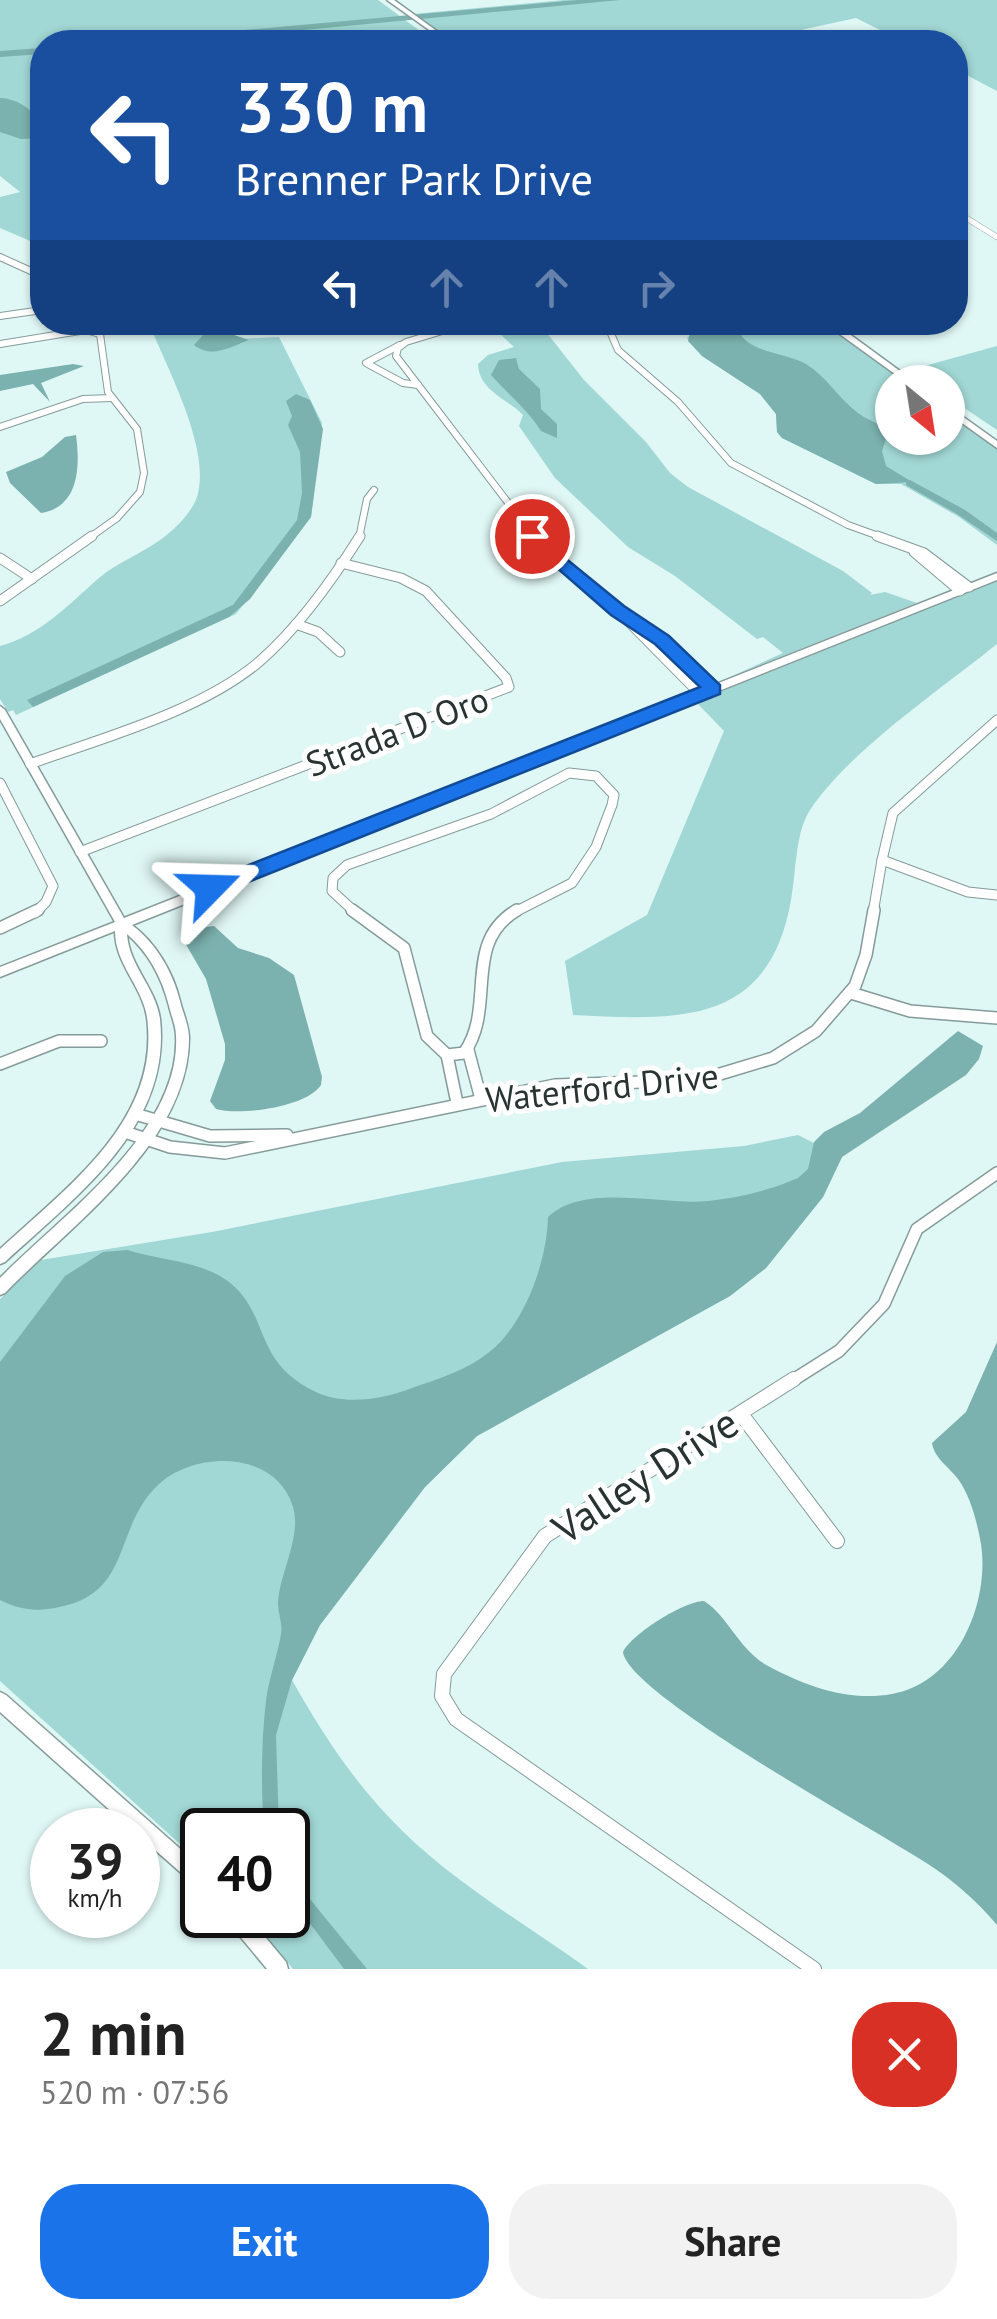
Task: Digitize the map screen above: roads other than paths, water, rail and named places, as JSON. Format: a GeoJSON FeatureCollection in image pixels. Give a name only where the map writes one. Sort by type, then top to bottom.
{"type":"FeatureCollection","features":[{"type":"Feature","properties":{"kind":"street"},"geometry":{"type":"LineString","coordinates":[[390,0],[432,30]]}},
{"type":"Feature","properties":{"kind":"street"},"geometry":{"type":"LineString","coordinates":[[968,220],[997,237]]}},
{"type":"Feature","properties":{"kind":"street"},"geometry":{"type":"LineString","coordinates":[[0,257],[30,271]]}},
{"type":"Feature","properties":{"kind":"street"},"geometry":{"type":"LineString","coordinates":[[0,316],[30,312]]}},
{"type":"Feature","properties":{"kind":"street"},"geometry":{"type":"LineString","coordinates":[[0,344],[55,335]]}},
{"type":"Feature","properties":{"kind":"street"},"geometry":{"type":"LineString","coordinates":[[0,600],[117,518],[140,492],[144,473],[136,429],[113,399],[104,376],[103,347],[98,335]]}},
{"type":"Feature","properties":{"kind":"street"},"geometry":{"type":"LineString","coordinates":[[418,386],[403,383],[366,364],[401,344],[430,335]]}},
{"type":"Feature","properties":{"kind":"street"},"geometry":{"type":"LineString","coordinates":[[611,335],[618,350],[678,402],[725,459],[853,527],[907,544],[964,589]]}},
{"type":"Feature","properties":{"kind":"street"},"geometry":{"type":"LineString","coordinates":[[845,335],[886,365]]}},
{"type":"Feature","properties":{"kind":"street"},"geometry":{"type":"LineString","coordinates":[[401,344],[396,356],[532,536],[618,610],[700,694]]}},
{"type":"Feature","properties":{"kind":"street"},"geometry":{"type":"LineString","coordinates":[[867,351],[890,365]]}},
{"type":"Feature","properties":{"kind":"street"},"geometry":{"type":"LineString","coordinates":[[0,427],[88,398],[113,399]]}},
{"type":"Feature","properties":{"kind":"street"},"geometry":{"type":"LineString","coordinates":[[965,412],[997,434]]}},
{"type":"Feature","properties":{"kind":"street"},"geometry":{"type":"LineString","coordinates":[[965,421],[997,444]]}},
{"type":"Feature","properties":{"kind":"street"},"geometry":{"type":"LineString","coordinates":[[30,764],[158,718],[213,693],[268,655],[296,624],[363,532],[368,499],[374,490]]}},
{"type":"Feature","properties":{"kind":"street"},"geometry":{"type":"LineString","coordinates":[[0,558],[32,579]]}},
{"type":"Feature","properties":{"kind":"street","name":"Strada D Oro"},"geometry":{"type":"LineString","coordinates":[[80,852],[511,687],[426,591],[401,578],[341,563]]}},
{"type":"Feature","properties":{"kind":"street"},"geometry":{"type":"LineString","coordinates":[[0,972],[997,576]]}},
{"type":"Feature","properties":{"kind":"street"},"geometry":{"type":"LineString","coordinates":[[618,610],[662,640],[713,689]]}},
{"type":"Feature","properties":{"kind":"street"},"geometry":{"type":"LineString","coordinates":[[296,624],[318,632],[340,652]]}},
{"type":"Feature","properties":{"kind":"street"},"geometry":{"type":"LineString","coordinates":[[0,710],[122,924],[142,936],[174,995],[181,1028],[181,1060],[159,1123],[148,1141],[0,1288]]}},
{"type":"Feature","properties":{"kind":"street","name":"Waterford Drive"},"geometry":{"type":"LineString","coordinates":[[124,1132],[179,1149],[225,1153],[556,1085],[700,1080],[740,1071],[803,1041],[850,993],[866,955],[893,813],[997,720]]}},
{"type":"Feature","properties":{"kind":"street"},"geometry":{"type":"LineString","coordinates":[[457,1104],[446,1055],[428,1036],[404,948],[336,898],[332,878],[347,865],[491,814],[565,775],[596,776],[609,785],[614,798],[581,876],[567,888],[510,914],[489,935],[479,1016],[468,1050],[481,1099]]}},
{"type":"Feature","properties":{"kind":"street"},"geometry":{"type":"LineString","coordinates":[[0,783],[53,881],[51,895],[42,908],[0,928]]}},
{"type":"Feature","properties":{"kind":"street"},"geometry":{"type":"LineString","coordinates":[[882,860],[916,868],[975,894],[997,895]]}},
{"type":"Feature","properties":{"kind":"street"},"geometry":{"type":"LineString","coordinates":[[0,1258],[99,1162],[135,1114],[155,1059],[155,1031],[149,1002],[118,943],[122,924]]}},
{"type":"Feature","properties":{"kind":"street"},"geometry":{"type":"LineString","coordinates":[[850,993],[910,1011],[997,1018]]}},
{"type":"Feature","properties":{"kind":"street"},"geometry":{"type":"LineString","coordinates":[[149,1002],[174,995]]}},
{"type":"Feature","properties":{"kind":"street"},"geometry":{"type":"LineString","coordinates":[[0,1064],[53,1043],[102,1041]]}},
{"type":"Feature","properties":{"kind":"street"},"geometry":{"type":"LineString","coordinates":[[446,1055],[468,1050]]}},
{"type":"Feature","properties":{"kind":"street","name":"Waterford Drive"},"geometry":{"type":"LineString","coordinates":[[135,1114],[188,1134],[223,1138],[313,1133]]}},
{"type":"Feature","properties":{"kind":"street","name":"Valley Drive"},"geometry":{"type":"LineString","coordinates":[[814,1969],[456,1719],[442,1696],[444,1674],[545,1536],[828,1359],[862,1330],[891,1291],[917,1229],[997,1173]]}},
{"type":"Feature","properties":{"kind":"street"},"geometry":{"type":"LineString","coordinates":[[741,1414],[837,1542]]}},
{"type":"Feature","properties":{"kind":"street"},"geometry":{"type":"LineString","coordinates":[[2,1701],[180,1860]]}},
{"type":"Feature","properties":{"kind":"street"},"geometry":{"type":"LineString","coordinates":[[253,1938],[279,1969]]}},
{"type":"Feature","properties":{"kind":"waterway"},"geometry":{"type":"LineString","coordinates":[[279,30],[615,0]]}},
{"type":"Feature","properties":{"kind":"waterway"},"geometry":{"type":"LineString","coordinates":[[0,54],[30,52]]}},
{"type":"Feature","properties":{"kind":"waterway"},"geometry":{"type":"LineString","coordinates":[[910,483],[997,538]]}}]}
